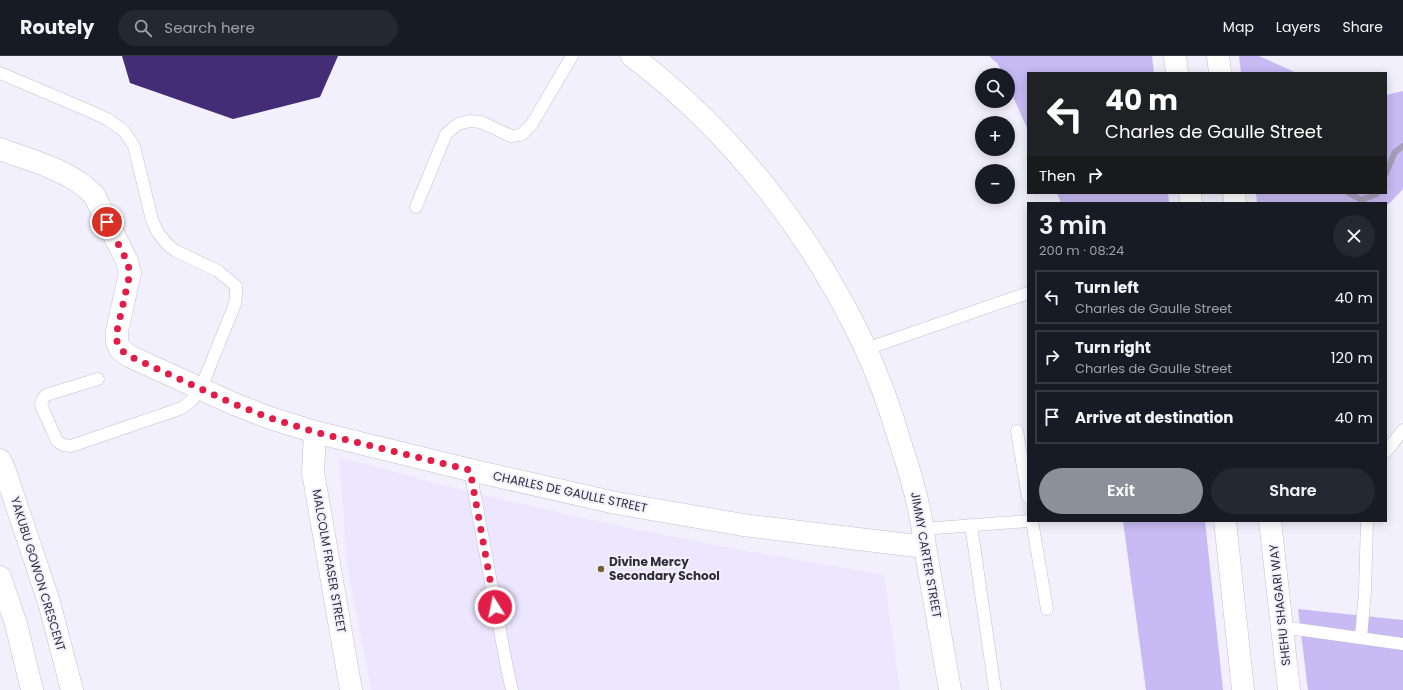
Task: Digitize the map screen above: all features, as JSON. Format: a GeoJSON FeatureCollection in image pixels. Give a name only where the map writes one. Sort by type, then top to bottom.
{"type":"FeatureCollection","features":[{"type":"Feature","properties":{"kind":"street","name":"JIMMY CARTER STREET"},"geometry":{"type":"LineString","coordinates":[[632,56],[708,122],[769,190],[824,270],[866,349],[892,414],[910,474],[924,538],[950,690]]}},
{"type":"Feature","properties":{"kind":"street"},"geometry":{"type":"LineString","coordinates":[[1175,56],[1177,72]]}},
{"type":"Feature","properties":{"kind":"street"},"geometry":{"type":"LineString","coordinates":[[1218,56],[1220,72]]}},
{"type":"Feature","properties":{"kind":"street","name":"CHARLES DE GAULLE STREET"},"geometry":{"type":"LineString","coordinates":[[0,149],[69,175],[87,188],[94,196],[127,261],[130,273],[117,331],[117,342],[120,349],[129,356],[234,404],[270,418],[315,432],[616,504],[735,524],[924,538]]}},
{"type":"Feature","properties":{"kind":"street","name":"MALCOLM FRASER STREET"},"geometry":{"type":"LineString","coordinates":[[315,432],[313,472],[351,690]]}},
{"type":"Feature","properties":{"kind":"street","name":"YAKUBU GOWON CRESCENT"},"geometry":{"type":"LineString","coordinates":[[0,460],[49,602],[72,690]]}},
{"type":"Feature","properties":{"kind":"street"},"geometry":{"type":"LineString","coordinates":[[1225,522],[1243,690]]}},
{"type":"Feature","properties":{"kind":"street","name":"SHEHU SHAGARI WAY"},"geometry":{"type":"LineString","coordinates":[[1270,522],[1289,690]]}},
{"type":"Feature","properties":{"kind":"street"},"geometry":{"type":"LineString","coordinates":[[0,577],[16,624],[32,690]]}},
{"type":"Feature","properties":{"kind":"lane"},"geometry":{"type":"LineString","coordinates":[[416,207],[446,134],[458,124],[468,121],[481,122],[511,136],[521,135],[532,124],[572,56]]}},
{"type":"Feature","properties":{"kind":"lane"},"geometry":{"type":"LineString","coordinates":[[0,73],[107,119],[124,131],[134,146],[152,220],[158,233],[168,245],[176,251],[218,271],[236,286],[235,304],[201,388],[192,400],[182,408],[71,446],[63,445],[57,441],[41,406],[43,399],[46,395],[98,379]]}},
{"type":"Feature","properties":{"kind":"lane"},"geometry":{"type":"LineString","coordinates":[[866,349],[1027,293]]}},
{"type":"Feature","properties":{"kind":"lane"},"geometry":{"type":"LineString","coordinates":[[1387,451],[1403,430]]}},
{"type":"Feature","properties":{"kind":"lane"},"geometry":{"type":"LineString","coordinates":[[1017,431],[1027,491]]}},
{"type":"Feature","properties":{"kind":"lane"},"geometry":{"type":"LineString","coordinates":[[470,470],[512,690]]}},
{"type":"Feature","properties":{"kind":"lane"},"geometry":{"type":"LineString","coordinates":[[924,538],[971,525],[1027,521]]}},
{"type":"Feature","properties":{"kind":"lane"},"geometry":{"type":"LineString","coordinates":[[1032,522],[1047,609]]}},
{"type":"Feature","properties":{"kind":"lane"},"geometry":{"type":"LineString","coordinates":[[1361,637],[1365,592],[1367,522]]}},
{"type":"Feature","properties":{"kind":"lane"},"geometry":{"type":"LineString","coordinates":[[971,525],[996,690]]}},
{"type":"Feature","properties":{"kind":"lane"},"geometry":{"type":"LineString","coordinates":[[1282,627],[1403,644]]}},
{"type":"Feature","properties":{"kind":"shaded area"},"geometry":{"type":"Polygon","coordinates":[[[989,56],[1152,56],[1154,72],[1027,72],[1027,128],[1015,101],[1015,68],[1000,68],[998,64],[989,56]]]}},
{"type":"Feature","properties":{"kind":"shaded area"},"geometry":{"type":"Polygon","coordinates":[[[1239,56],[1259,56],[1295,72],[1241,72],[1239,56]]]}},
{"type":"Feature","properties":{"kind":"shaded area"},"geometry":{"type":"Polygon","coordinates":[[[1403,91],[1403,189],[1387,206],[1387,202],[1257,202],[1256,194],[1387,194],[1387,95],[1403,91]]]}},
{"type":"Feature","properties":{"kind":"shaded area"},"geometry":{"type":"Polygon","coordinates":[[[1057,194],[1168,194],[1169,202],[1061,202],[1057,194]]]}},
{"type":"Feature","properties":{"kind":"shaded area","name":"Divine Mercy Secondary School"},"geometry":{"type":"Polygon","coordinates":[[[339,457],[464,491],[623,527],[884,575],[900,690],[371,690],[347,564],[339,457]]]}},
{"type":"Feature","properties":{"kind":"shaded area"},"geometry":{"type":"Polygon","coordinates":[[[1123,522],[1205,522],[1223,690],[1146,690],[1123,522]]]}},
{"type":"Feature","properties":{"kind":"shaded area"},"geometry":{"type":"Polygon","coordinates":[[[1298,609],[1403,620],[1403,690],[1308,690],[1298,609]]]}},
{"type":"Feature","properties":{"kind":"building"},"geometry":{"type":"Polygon","coordinates":[[[122,56],[338,56],[320,97],[233,119],[130,83],[122,56]]]}},
{"type":"Feature","properties":{"kind":"waterway"},"geometry":{"type":"LineString","coordinates":[[1387,171],[1395,152],[1403,146]]}},
{"type":"Feature","properties":{"kind":"waterway"},"geometry":{"type":"LineString","coordinates":[[1351,194],[1361,200],[1377,194]]}},
{"type":"Feature","properties":{"kind":"place","name":"Divine Mercy Secondary School"},"geometry":{"type":"Point","coordinates":[601,569]}},
{"type":"Feature","properties":{"kind":"route"},"geometry":{"type":"LineString","coordinates":[[107,222],[127,261],[130,273],[117,331],[117,342],[120,349],[129,356],[234,404],[270,418],[315,432],[470,470],[495,607]]}}]}
